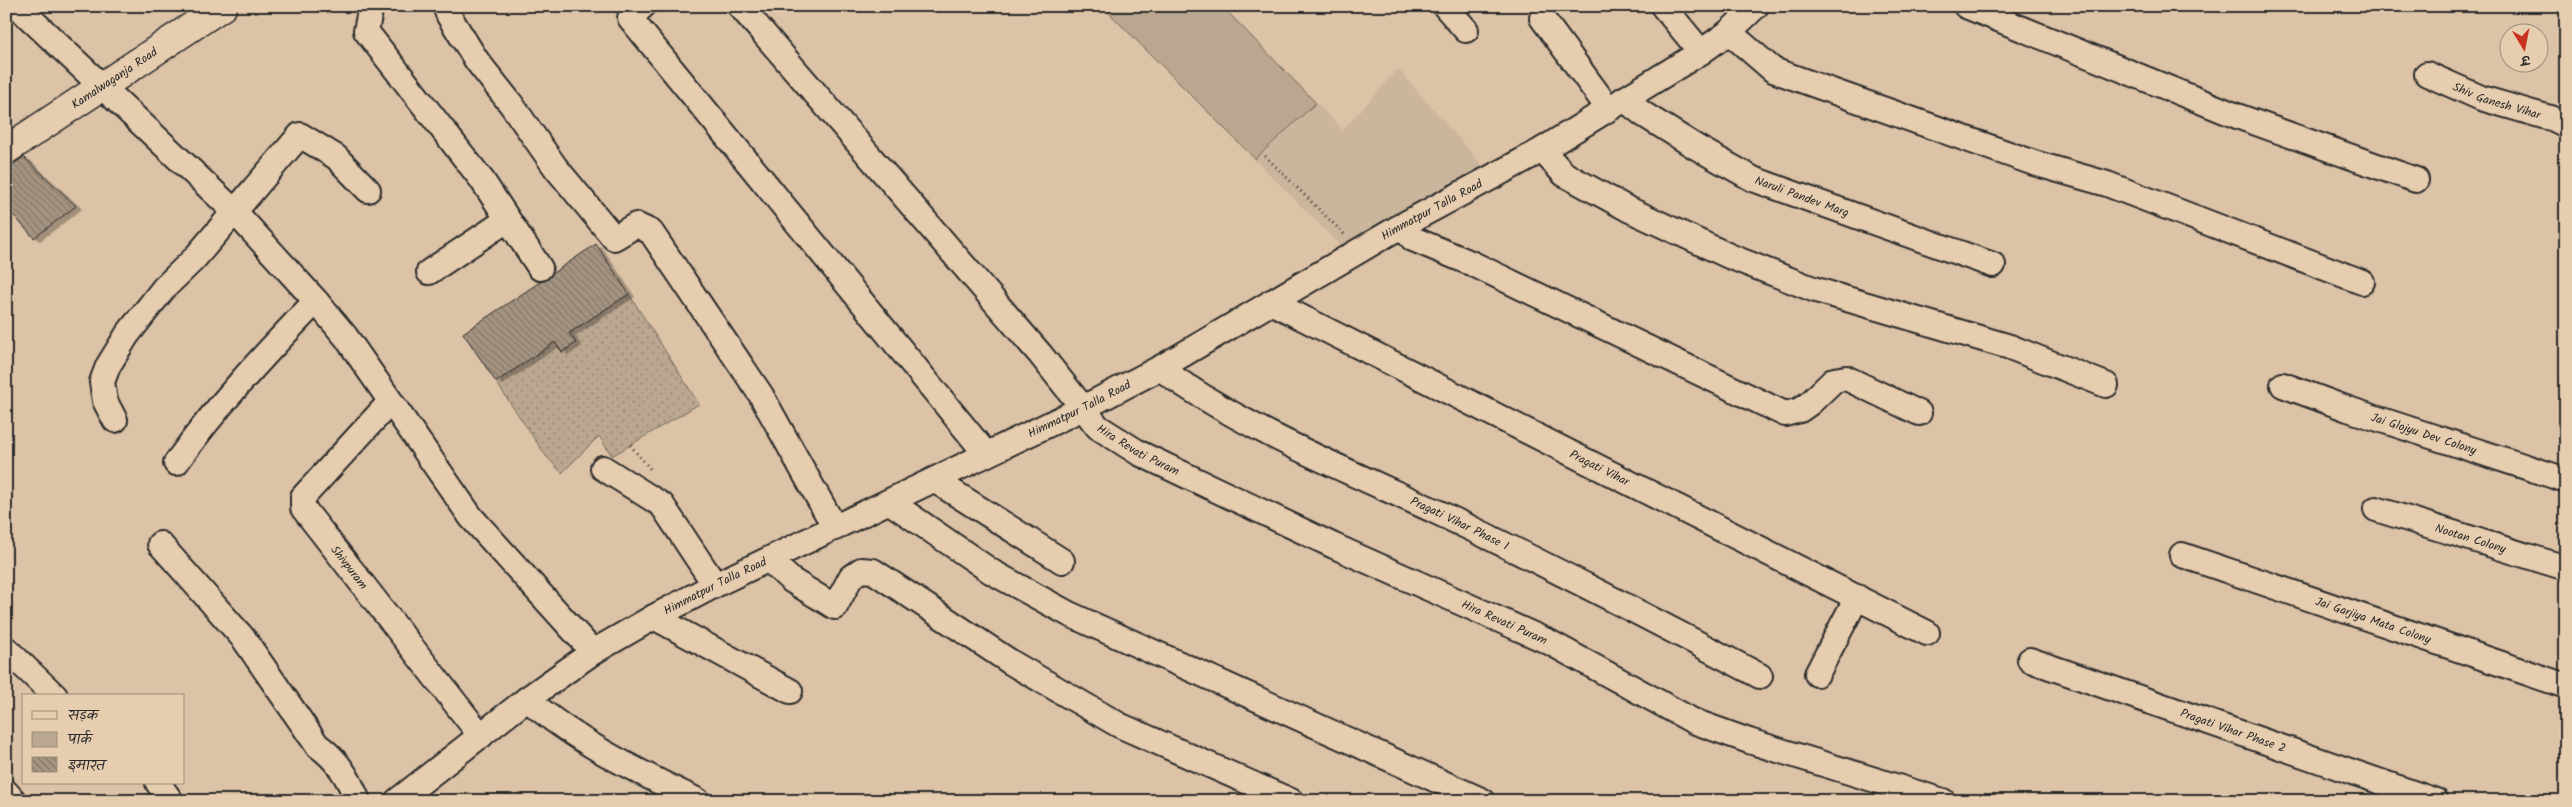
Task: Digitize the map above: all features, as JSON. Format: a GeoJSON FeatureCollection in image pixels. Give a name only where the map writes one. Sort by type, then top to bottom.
{"type":"FeatureCollection","features":[{"type":"Feature","properties":{"kind":"main road","name":"Kamalwaganja Road"},"geometry":{"type":"LineString","coordinates":[[6,150],[102,87],[211,9]]}},
{"type":"Feature","properties":{"kind":"street"},"geometry":{"type":"LineString","coordinates":[[17,6],[235,212],[316,301],[346,337],[482,531],[593,652]]}},
{"type":"Feature","properties":{"kind":"street"},"geometry":{"type":"LineString","coordinates":[[371,6],[366,31],[482,180],[540,268]]}},
{"type":"Feature","properties":{"kind":"street"},"geometry":{"type":"LineString","coordinates":[[445,6],[449,16],[477,61],[511,104],[556,168],[614,238],[636,225],[651,232],[761,396],[836,528]]}},
{"type":"Feature","properties":{"kind":"street"},"geometry":{"type":"LineString","coordinates":[[643,6],[630,18],[986,454]]}},
{"type":"Feature","properties":{"kind":"street","name":"Hira Revati Puram"},"geometry":{"type":"LineString","coordinates":[[740,6],[1040,354],[1098,427],[1138,453],[1334,546],[1549,642],[1692,721],[1749,741],[1943,801]]}},
{"type":"Feature","properties":{"kind":"street"},"geometry":{"type":"LineString","coordinates":[[1445,6],[1466,30]]}},
{"type":"Feature","properties":{"kind":"street"},"geometry":{"type":"LineString","coordinates":[[1663,6],[1701,52]]}},
{"type":"Feature","properties":{"kind":"street","name":"Himmatpur Talla Road"},"geometry":{"type":"LineString","coordinates":[[397,801],[527,699],[593,652],[715,585],[1083,408],[1160,368],[1401,226],[1542,150],[1701,52],[1729,32],[1756,6]]}},
{"type":"Feature","properties":{"kind":"street"},"geometry":{"type":"LineString","coordinates":[[1966,6],[2236,116],[2416,180]]}},
{"type":"Feature","properties":{"kind":"street","name":"Naruli Pandev Marg"},"geometry":{"type":"LineString","coordinates":[[1542,18],[1616,104],[1643,114],[1753,179],[1992,265]]}},
{"type":"Feature","properties":{"kind":"street"},"geometry":{"type":"LineString","coordinates":[[1729,32],[1773,70],[2034,163],[2107,184],[2362,282]]}},
{"type":"Feature","properties":{"kind":"street","name":"Shiv Ganesh Vihar"},"geometry":{"type":"LineString","coordinates":[[2427,74],[2481,98],[2550,118],[2566,126]]}},
{"type":"Feature","properties":{"kind":"street"},"geometry":{"type":"LineString","coordinates":[[116,420],[104,401],[102,382],[108,366],[127,335],[164,288],[194,259],[300,135],[336,156],[368,190]]}},
{"type":"Feature","properties":{"kind":"street"},"geometry":{"type":"LineString","coordinates":[[1542,150],[1564,174],[1628,209],[1729,256],[1813,289],[2010,347],[2106,386]]}},
{"type":"Feature","properties":{"kind":"street"},"geometry":{"type":"LineString","coordinates":[[429,272],[507,220]]}},
{"type":"Feature","properties":{"kind":"street"},"geometry":{"type":"LineString","coordinates":[[1401,226],[1413,239],[1473,264],[1785,414],[1800,410],[1834,380],[1840,378],[1846,378],[1919,413]]}},
{"type":"Feature","properties":{"kind":"street"},"geometry":{"type":"LineString","coordinates":[[176,463],[204,423],[247,372],[316,301]]}},
{"type":"Feature","properties":{"kind":"street","name":"Pragati Vihar"},"geometry":{"type":"LineString","coordinates":[[1271,302],[1626,479],[1927,633]]}},
{"type":"Feature","properties":{"kind":"street","name":"Pragati Vihar Phase 1"},"geometry":{"type":"LineString","coordinates":[[1160,368],[1191,391],[1261,428],[1577,580],[1760,676]]}},
{"type":"Feature","properties":{"kind":"street","name":"Jai Glojyu Dev Colony"},"geometry":{"type":"LineString","coordinates":[[2283,385],[2348,409],[2566,480]]}},
{"type":"Feature","properties":{"kind":"street","name":"Shivpuram"},"geometry":{"type":"LineString","coordinates":[[390,402],[303,497],[303,508],[481,736]]}},
{"type":"Feature","properties":{"kind":"street"},"geometry":{"type":"LineString","coordinates":[[603,468],[662,506],[715,585]]}},
{"type":"Feature","properties":{"kind":"street"},"geometry":{"type":"LineString","coordinates":[[934,480],[1062,561]]}},
{"type":"Feature","properties":{"kind":"street"},"geometry":{"type":"LineString","coordinates":[[890,502],[992,572],[1069,614],[1483,801]]}},
{"type":"Feature","properties":{"kind":"street","name":"Nootan Colony"},"geometry":{"type":"LineString","coordinates":[[2376,509],[2566,568]]}},
{"type":"Feature","properties":{"kind":"street"},"geometry":{"type":"LineString","coordinates":[[160,544],[244,639],[317,745],[332,755],[348,775],[358,801]]}},
{"type":"Feature","properties":{"kind":"street","name":"Jai Garjiya Mata Colony"},"geometry":{"type":"LineString","coordinates":[[2182,555],[2566,686]]}},
{"type":"Feature","properties":{"kind":"street"},"geometry":{"type":"LineString","coordinates":[[769,560],[791,580],[835,607],[851,577],[861,570],[873,572],[1012,663],[1119,725],[1291,801]]}},
{"type":"Feature","properties":{"kind":"street"},"geometry":{"type":"LineString","coordinates":[[1818,674],[1857,598]]}},
{"type":"Feature","properties":{"kind":"street"},"geometry":{"type":"LineString","coordinates":[[654,617],[790,690]]}},
{"type":"Feature","properties":{"kind":"street"},"geometry":{"type":"LineString","coordinates":[[6,649],[53,694]]}},
{"type":"Feature","properties":{"kind":"street","name":"Pragati Vihar Phase 2"},"geometry":{"type":"LineString","coordinates":[[2030,660],[2436,801]]}},
{"type":"Feature","properties":{"kind":"street"},"geometry":{"type":"LineString","coordinates":[[527,699],[552,721],[604,755],[698,801]]}},
{"type":"Feature","properties":{"kind":"street"},"geometry":{"type":"LineString","coordinates":[[159,784],[171,801]]}},
{"type":"Feature","properties":{"kind":"street"},"geometry":{"type":"LineString","coordinates":[[6,792],[14,801]]}},
{"type":"Feature","properties":{"kind":"path"},"geometry":{"type":"LineString","coordinates":[[1265,156],[1361,250]]}},
{"type":"Feature","properties":{"kind":"shaded area"},"geometry":{"type":"Polygon","coordinates":[[[1102,6],[1222,6],[1343,130],[1398,69],[1484,167],[1434,201],[1341,246],[1102,6]]]}},
{"type":"Feature","properties":{"kind":"green space"},"geometry":{"type":"Polygon","coordinates":[[[1102,6],[1222,6],[1316,103],[1255,159],[1102,6]]]}},
{"type":"Feature","properties":{"kind":"green space"},"geometry":{"type":"Polygon","coordinates":[[[629,294],[699,404],[612,456],[599,436],[562,473],[546,456],[496,382],[555,342],[563,352],[576,343],[569,333],[629,294]]]}},
{"type":"Feature","properties":{"kind":"building"},"geometry":{"type":"Polygon","coordinates":[[[24,157],[76,206],[34,238],[6,207],[6,169],[24,157]]]}},
{"type":"Feature","properties":{"kind":"building"},"geometry":{"type":"Polygon","coordinates":[[[596,244],[629,294],[569,333],[576,343],[562,352],[555,342],[496,382],[463,333],[540,282],[548,279],[553,273],[596,244]]]}}]}
